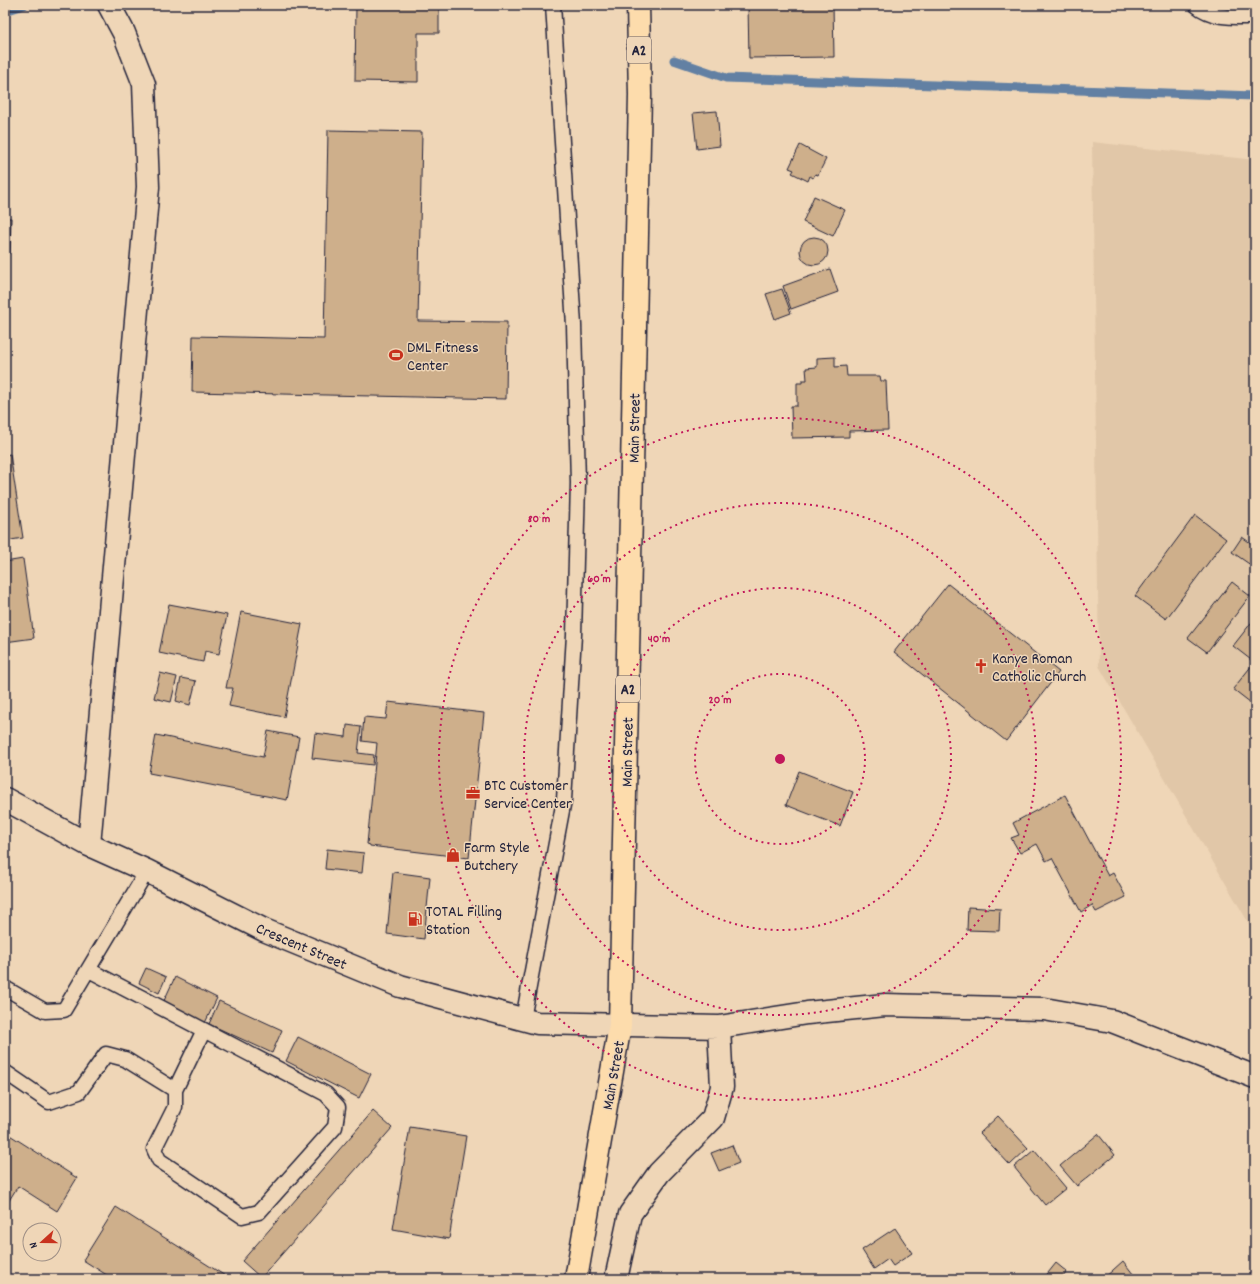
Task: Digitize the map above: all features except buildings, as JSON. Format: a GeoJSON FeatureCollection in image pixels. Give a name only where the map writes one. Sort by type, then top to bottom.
{"type":"FeatureCollection","features":[{"type":"Feature","properties":{"kind":"highway","name":"Main Street"},"geometry":{"type":"LineString","coordinates":[[576,1279],[620,1025],[640,94],[638,5]]}},
{"type":"Feature","properties":{"kind":"street"},"geometry":{"type":"LineString","coordinates":[[89,845],[148,187],[144,84],[124,32],[109,5]]}},
{"type":"Feature","properties":{"kind":"street","name":"Crescent Street"},"geometry":{"type":"LineString","coordinates":[[5,799],[89,845],[147,871],[264,930],[400,986],[537,1023],[719,1027],[807,1013],[885,1005],[1044,1009],[1112,1021],[1255,1077]]}},
{"type":"Feature","properties":{"kind":"street"},"geometry":{"type":"LineString","coordinates":[[616,1279],[630,1214],[659,1173],[713,1118],[722,1087],[719,1027]]}},
{"type":"Feature","properties":{"kind":"lane"},"geometry":{"type":"LineString","coordinates":[[522,1019],[564,800],[574,635],[578,483],[574,325],[553,5]]}},
{"type":"Feature","properties":{"kind":"lane"},"geometry":{"type":"LineString","coordinates":[[1196,5],[1201,10],[1223,17],[1255,17]]}},
{"type":"Feature","properties":{"kind":"lane"},"geometry":{"type":"LineString","coordinates":[[5,988],[45,1011],[64,1010],[147,871]]}},
{"type":"Feature","properties":{"kind":"lane"},"geometry":{"type":"LineString","coordinates":[[89,970],[204,1030],[326,1094],[338,1107],[335,1127],[259,1212],[242,1216],[159,1160],[154,1149],[175,1107],[175,1090],[204,1030]]}},
{"type":"Feature","properties":{"kind":"lane"},"geometry":{"type":"LineString","coordinates":[[5,1072],[49,1102],[80,1092],[106,1054],[125,1059],[175,1090]]}},
{"type":"Feature","properties":{"kind":"shaded area"},"geometry":{"type":"Polygon","coordinates":[[[1092,142],[1255,160],[1255,934],[1099,666],[1092,142]]]}},
{"type":"Feature","properties":{"kind":"waterway"},"geometry":{"type":"LineString","coordinates":[[5,11],[24,5]]}},
{"type":"Feature","properties":{"kind":"waterway"},"geometry":{"type":"LineString","coordinates":[[674,60],[726,78],[1255,96]]}},
{"type":"Feature","properties":{"kind":"place","name":"DML Fitness Center"},"geometry":{"type":"Point","coordinates":[396,355]}},
{"type":"Feature","properties":{"kind":"place","name":"Kanye Roman Catholic Church"},"geometry":{"type":"Point","coordinates":[981,666]}},
{"type":"Feature","properties":{"kind":"place","name":"BTC Customer Service Center"},"geometry":{"type":"Point","coordinates":[473,793]}},
{"type":"Feature","properties":{"kind":"place","name":"Farm Style Butchery"},"geometry":{"type":"Point","coordinates":[453,855]}},
{"type":"Feature","properties":{"kind":"place","name":"TOTAL Filling Station"},"geometry":{"type":"Point","coordinates":[415,919]}}]}
